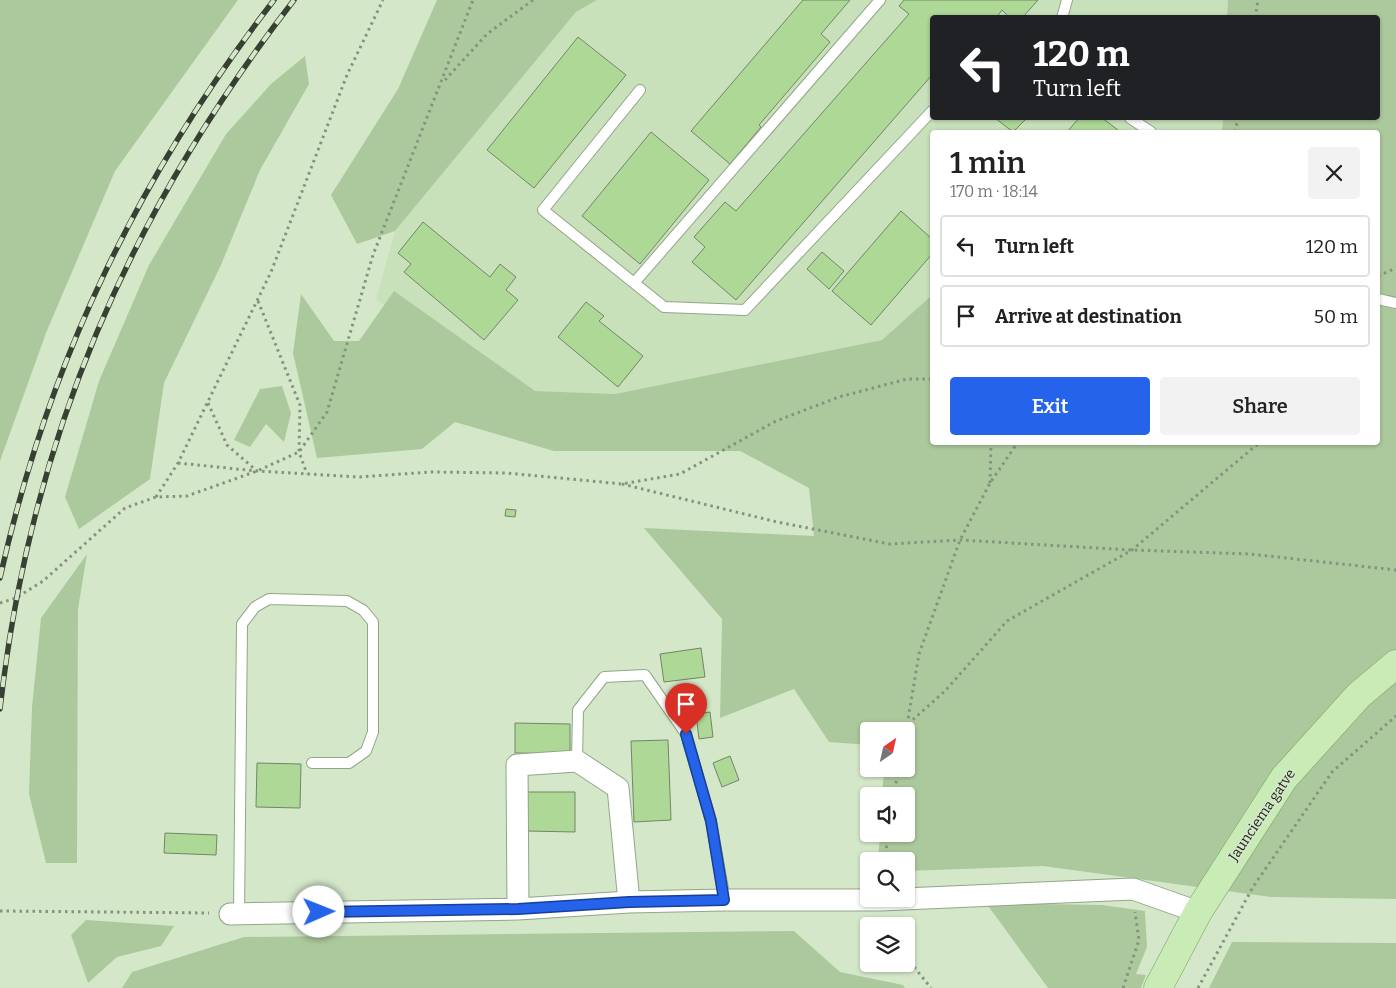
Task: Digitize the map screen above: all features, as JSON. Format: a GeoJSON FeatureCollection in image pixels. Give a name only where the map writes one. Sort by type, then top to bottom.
{"type":"FeatureCollection","features":[{"type":"Feature","properties":{"kind":"main road","name":"Jaunciema gatve"},"geometry":{"type":"LineString","coordinates":[[1158,988],[1198,912],[1284,778],[1359,694],[1396,664]]}},
{"type":"Feature","properties":{"kind":"street"},"geometry":{"type":"LineString","coordinates":[[518,909],[517,765],[577,761],[618,788],[629,902]]}},
{"type":"Feature","properties":{"kind":"street"},"geometry":{"type":"LineString","coordinates":[[235,914],[518,909],[629,902],[881,900],[1133,890],[1198,912]]}},
{"type":"Feature","properties":{"kind":"lane"},"geometry":{"type":"LineString","coordinates":[[634,283],[880,0]]}},
{"type":"Feature","properties":{"kind":"lane"},"geometry":{"type":"LineString","coordinates":[[1063,15],[1066,0]]}},
{"type":"Feature","properties":{"kind":"lane"},"geometry":{"type":"LineString","coordinates":[[640,90],[543,210],[664,307],[746,310],[930,113]]}},
{"type":"Feature","properties":{"kind":"lane"},"geometry":{"type":"LineString","coordinates":[[1133,120],[1148,130]]}},
{"type":"Feature","properties":{"kind":"lane"},"geometry":{"type":"LineString","coordinates":[[1380,299],[1396,303]]}},
{"type":"Feature","properties":{"kind":"lane"},"geometry":{"type":"LineString","coordinates":[[235,914],[242,624],[255,606],[270,599],[347,601],[363,610],[373,622],[374,732],[366,751],[349,763],[312,763]]}},
{"type":"Feature","properties":{"kind":"lane"},"geometry":{"type":"LineString","coordinates":[[577,761],[578,710],[604,677],[645,675],[686,734],[711,821],[724,900]]}},
{"type":"Feature","properties":{"kind":"path"},"geometry":{"type":"LineString","coordinates":[[156,497],[178,463],[271,272],[347,76],[383,0]]}},
{"type":"Feature","properties":{"kind":"path"},"geometry":{"type":"LineString","coordinates":[[0,603],[16,598],[43,581],[125,508],[156,497],[187,496],[257,471],[299,452],[327,412],[374,255],[473,0]]}},
{"type":"Feature","properties":{"kind":"path"},"geometry":{"type":"LineString","coordinates":[[442,83],[487,34],[533,0]]}},
{"type":"Feature","properties":{"kind":"path"},"geometry":{"type":"LineString","coordinates":[[1256,15],[1258,0]]}},
{"type":"Feature","properties":{"kind":"path"},"geometry":{"type":"LineString","coordinates":[[1380,275],[1396,268]]}},
{"type":"Feature","properties":{"kind":"path"},"geometry":{"type":"LineString","coordinates":[[258,300],[300,405],[299,452],[307,474]]}},
{"type":"Feature","properties":{"kind":"path"},"geometry":{"type":"LineString","coordinates":[[622,484],[680,474],[776,421],[839,397],[907,379],[930,379]]}},
{"type":"Feature","properties":{"kind":"path"},"geometry":{"type":"LineString","coordinates":[[208,402],[227,445],[257,471]]}},
{"type":"Feature","properties":{"kind":"path"},"geometry":{"type":"LineString","coordinates":[[990,483],[991,445]]}},
{"type":"Feature","properties":{"kind":"path"},"geometry":{"type":"LineString","coordinates":[[908,722],[919,654],[960,540],[990,483],[1016,445]]}},
{"type":"Feature","properties":{"kind":"path"},"geometry":{"type":"LineString","coordinates":[[910,722],[945,691],[1007,621],[1132,550],[1256,445]]}},
{"type":"Feature","properties":{"kind":"path"},"geometry":{"type":"LineString","coordinates":[[178,463],[257,471],[359,477],[430,472],[507,473],[622,484],[777,522],[890,544],[960,540],[1132,550],[1250,554],[1396,570]]}},
{"type":"Feature","properties":{"kind":"path"},"geometry":{"type":"LineString","coordinates":[[1198,988],[1253,887],[1332,772],[1396,716]]}},
{"type":"Feature","properties":{"kind":"path"},"geometry":{"type":"LineString","coordinates":[[1123,988],[1139,940],[1133,890]]}},
{"type":"Feature","properties":{"kind":"path"},"geometry":{"type":"LineString","coordinates":[[0,911],[235,914]]}},
{"type":"Feature","properties":{"kind":"path"},"geometry":{"type":"LineString","coordinates":[[915,968],[931,988]]}},
{"type":"Feature","properties":{"kind":"shaded area"},"geometry":{"type":"Polygon","coordinates":[[[0,0],[238,0],[115,171],[46,333],[0,461],[0,0]]]}},
{"type":"Feature","properties":{"kind":"shaded area"},"geometry":{"type":"Polygon","coordinates":[[[437,0],[597,0],[576,12],[395,231],[357,244],[331,195],[398,89],[437,0]]]}},
{"type":"Feature","properties":{"kind":"shaded area"},"geometry":{"type":"Polygon","coordinates":[[[597,0],[1228,0],[1227,15],[930,15],[930,120],[1223,120],[1222,130],[930,130],[930,297],[882,340],[615,394],[535,391],[376,300],[395,231],[576,12],[597,0]]]}},
{"type":"Feature","properties":{"kind":"shaded area"},"geometry":{"type":"Polygon","coordinates":[[[1228,0],[1396,0],[1396,899],[1271,897],[1043,866],[915,871],[915,852],[879,852],[879,842],[915,842],[915,787],[883,787],[883,778],[915,778],[915,722],[860,722],[860,744],[829,742],[794,689],[720,718],[722,619],[644,528],[814,536],[809,488],[740,451],[554,451],[455,422],[422,449],[317,458],[293,353],[301,294],[334,341],[359,341],[394,291],[535,391],[615,394],[882,340],[930,297],[930,445],[1380,445],[1380,130],[1222,130],[1223,120],[1380,120],[1380,15],[1227,15],[1228,0]]]}},
{"type":"Feature","properties":{"kind":"shaded area"},"geometry":{"type":"Polygon","coordinates":[[[305,56],[309,84],[260,170],[221,265],[164,383],[150,479],[79,529],[65,497],[99,381],[149,265],[226,134],[271,84],[305,56]]]}},
{"type":"Feature","properties":{"kind":"shaded area"},"geometry":{"type":"Polygon","coordinates":[[[282,386],[291,413],[284,442],[266,424],[250,447],[234,440],[260,389],[282,386]]]}},
{"type":"Feature","properties":{"kind":"shaded area"},"geometry":{"type":"Polygon","coordinates":[[[87,554],[78,609],[77,863],[46,863],[29,794],[32,707],[41,618],[87,554]]]}},
{"type":"Feature","properties":{"kind":"shaded area"},"geometry":{"type":"Polygon","coordinates":[[[986,903],[1102,905],[1145,911],[1147,947],[1136,974],[1146,975],[1141,988],[1048,988],[986,903]]]}},
{"type":"Feature","properties":{"kind":"shaded area"},"geometry":{"type":"Polygon","coordinates":[[[86,920],[174,926],[161,946],[117,957],[88,983],[71,935],[86,920]]]}},
{"type":"Feature","properties":{"kind":"shaded area"},"geometry":{"type":"Polygon","coordinates":[[[794,931],[840,972],[903,985],[905,988],[122,988],[132,972],[244,937],[794,931]]]}},
{"type":"Feature","properties":{"kind":"shaded area"},"geometry":{"type":"Polygon","coordinates":[[[1232,942],[1396,943],[1396,988],[1209,988],[1232,942]]]}},
{"type":"Feature","properties":{"kind":"building"},"geometry":{"type":"Polygon","coordinates":[[[803,0],[850,0],[821,34],[830,42],[759,125],[761,127],[730,164],[691,131],[803,0]]]}},
{"type":"Feature","properties":{"kind":"building"},"geometry":{"type":"Polygon","coordinates":[[[904,0],[1038,0],[1025,15],[1007,15],[1002,10],[998,15],[930,15],[930,77],[736,300],[692,262],[705,247],[694,237],[725,202],[736,211],[909,14],[899,6],[904,0]]]}},
{"type":"Feature","properties":{"kind":"building"},"geometry":{"type":"Polygon","coordinates":[[[578,37],[626,75],[534,188],[487,150],[578,37]]]}},
{"type":"Feature","properties":{"kind":"building"},"geometry":{"type":"Polygon","coordinates":[[[998,120],[1025,120],[1015,130],[1010,130],[998,120]]]}},
{"type":"Feature","properties":{"kind":"building"},"geometry":{"type":"Polygon","coordinates":[[[1077,120],[1105,120],[1118,130],[1069,130],[1077,120]]]}},
{"type":"Feature","properties":{"kind":"building"},"geometry":{"type":"Polygon","coordinates":[[[651,132],[709,180],[640,264],[582,216],[651,132]]]}},
{"type":"Feature","properties":{"kind":"building"},"geometry":{"type":"Polygon","coordinates":[[[901,211],[930,237],[930,256],[871,325],[832,291],[901,211]]]}},
{"type":"Feature","properties":{"kind":"building"},"geometry":{"type":"Polygon","coordinates":[[[423,222],[490,277],[500,264],[516,277],[506,290],[518,300],[484,340],[404,272],[411,264],[398,253],[423,222]]]}},
{"type":"Feature","properties":{"kind":"building"},"geometry":{"type":"Polygon","coordinates":[[[822,252],[844,271],[829,289],[807,269],[822,252]]]}},
{"type":"Feature","properties":{"kind":"building"},"geometry":{"type":"Polygon","coordinates":[[[586,302],[604,316],[599,321],[643,356],[618,387],[558,337],[586,302]]]}},
{"type":"Feature","properties":{"kind":"building"},"geometry":{"type":"Polygon","coordinates":[[[506,509],[516,510],[515,517],[505,516],[506,509]]]}},
{"type":"Feature","properties":{"kind":"building"},"geometry":{"type":"Polygon","coordinates":[[[701,648],[705,677],[664,682],[660,654],[701,648]]]}},
{"type":"Feature","properties":{"kind":"building"},"geometry":{"type":"Polygon","coordinates":[[[710,712],[713,737],[699,739],[696,714],[710,712]]]}},
{"type":"Feature","properties":{"kind":"building"},"geometry":{"type":"Polygon","coordinates":[[[515,723],[570,724],[570,754],[515,753],[515,723]]]}},
{"type":"Feature","properties":{"kind":"building"},"geometry":{"type":"Polygon","coordinates":[[[668,740],[671,820],[634,822],[631,741],[668,740]]]}},
{"type":"Feature","properties":{"kind":"building"},"geometry":{"type":"Polygon","coordinates":[[[730,756],[739,780],[722,787],[713,763],[730,756]]]}},
{"type":"Feature","properties":{"kind":"building"},"geometry":{"type":"Polygon","coordinates":[[[257,763],[301,764],[300,808],[256,807],[257,763]]]}},
{"type":"Feature","properties":{"kind":"building"},"geometry":{"type":"Polygon","coordinates":[[[527,792],[575,792],[575,832],[527,831],[527,792]]]}},
{"type":"Feature","properties":{"kind":"building"},"geometry":{"type":"Polygon","coordinates":[[[165,833],[217,835],[216,855],[164,853],[165,833]]]}},
{"type":"Feature","properties":{"kind":"railway"},"geometry":{"type":"LineString","coordinates":[[0,578],[20,498],[44,421],[72,346],[104,274],[141,203],[181,134],[225,66],[274,0]]}},
{"type":"Feature","properties":{"kind":"railway"},"geometry":{"type":"LineString","coordinates":[[0,709],[14,610],[35,515],[63,423],[96,334],[136,247],[183,163],[235,81],[294,0]]}},
{"type":"Feature","properties":{"kind":"route"},"geometry":{"type":"LineString","coordinates":[[319,912],[518,909],[629,902],[724,900],[711,821],[686,734]]}}]}
